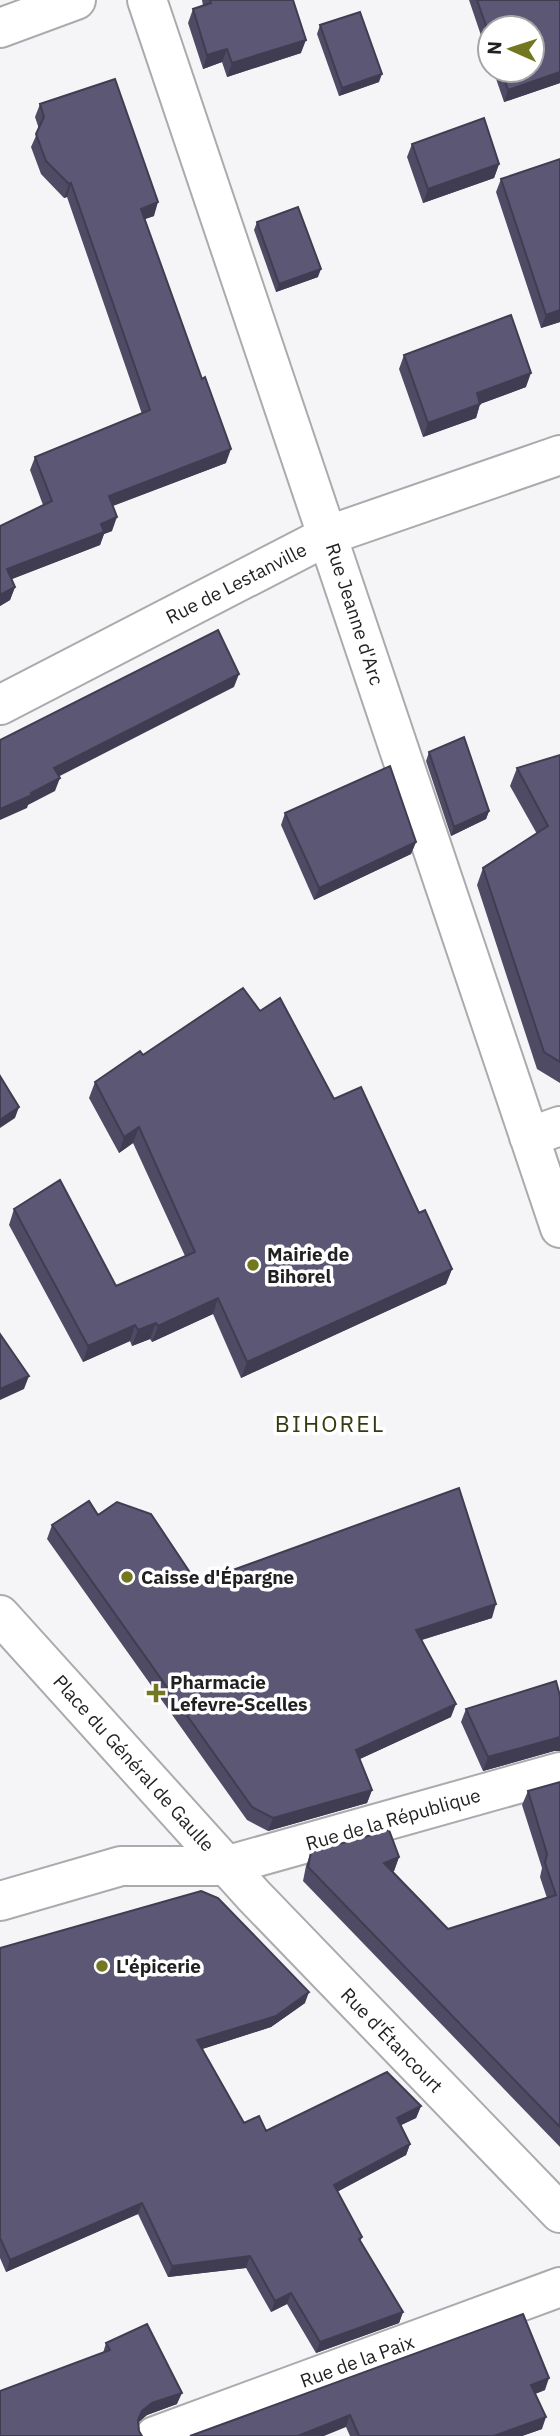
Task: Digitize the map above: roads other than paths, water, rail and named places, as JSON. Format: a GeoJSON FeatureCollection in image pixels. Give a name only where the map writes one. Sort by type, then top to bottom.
{"type":"FeatureCollection","features":[{"type":"Feature","properties":{"kind":"street"},"geometry":{"type":"LineString","coordinates":[[0,28],[76,0]]}},
{"type":"Feature","properties":{"kind":"street","name":"Rue Jeanne d'Arc"},"geometry":{"type":"LineString","coordinates":[[147,0],[329,535],[545,1131],[560,1228]]}},
{"type":"Feature","properties":{"kind":"street","name":"Rue de Lestanville"},"geometry":{"type":"LineString","coordinates":[[0,705],[329,535],[560,455]]}},
{"type":"Feature","properties":{"kind":"street","name":"Place du Général de Gaulle"},"geometry":{"type":"LineString","coordinates":[[0,1615],[225,1866]]}},
{"type":"Feature","properties":{"kind":"street","name":"Rue de la République"},"geometry":{"type":"LineString","coordinates":[[225,1866],[560,1772]]}},
{"type":"Feature","properties":{"kind":"street","name":"Place du Général de Gaulle"},"geometry":{"type":"LineString","coordinates":[[0,1901],[121,1866],[225,1866]]}},
{"type":"Feature","properties":{"kind":"street","name":"Rue d'Étancourt"},"geometry":{"type":"LineString","coordinates":[[225,1866],[560,2213]]}},
{"type":"Feature","properties":{"kind":"street","name":"Rue de la Paix"},"geometry":{"type":"LineString","coordinates":[[155,2436],[560,2287]]}},
{"type":"Feature","properties":{"kind":"place","name":"Mairie de Bihorel"},"geometry":{"type":"Point","coordinates":[253,1265]}},
{"type":"Feature","properties":{"kind":"place","name":"Caisse d'Épargne"},"geometry":{"type":"Point","coordinates":[127,1577]}},
{"type":"Feature","properties":{"kind":"place","name":"Pharmacie Lefevre-Scelles"},"geometry":{"type":"Point","coordinates":[156,1693]}},
{"type":"Feature","properties":{"kind":"place","name":"L'épicerie"},"geometry":{"type":"Point","coordinates":[102,1966]}},
{"type":"Feature","properties":{"kind":"district","name":"BIHOREL"},"geometry":{"type":"Point","coordinates":[330,1424]}}]}
